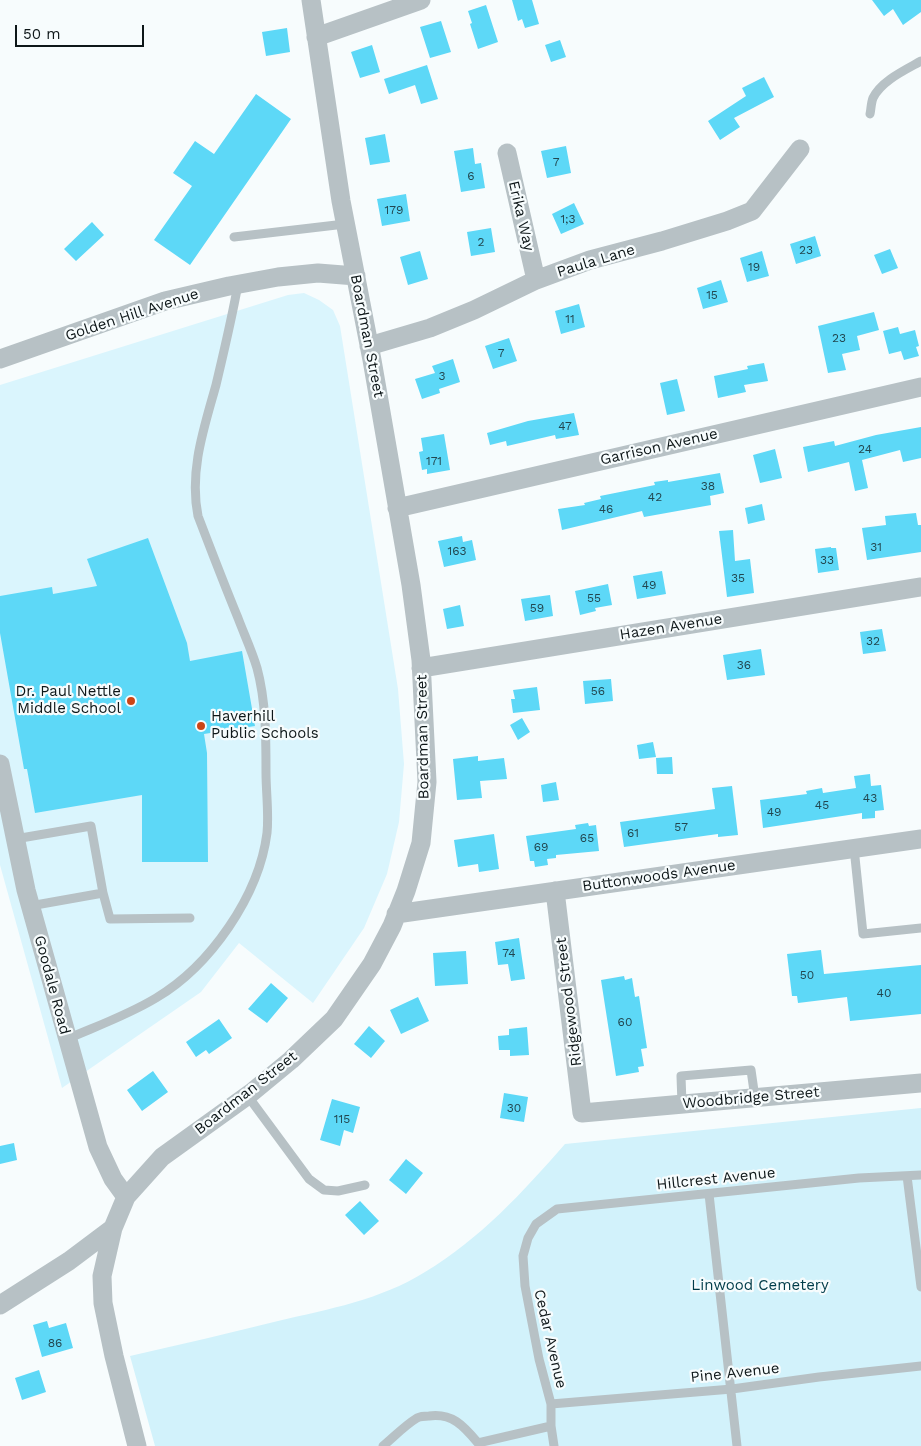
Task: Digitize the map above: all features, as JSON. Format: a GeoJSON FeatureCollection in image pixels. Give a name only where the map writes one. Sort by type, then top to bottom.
{"type":"FeatureCollection","features":[{"type":"Feature","properties":{"kind":"street","name":"Boardman Street"},"geometry":{"type":"LineString","coordinates":[[137,1446],[114,1356],[103,1303],[102,1276],[113,1228],[126,1198],[162,1157],[248,1095],[291,1060],[334,1019],[372,964],[396,914],[421,843],[427,782],[421,668],[411,585],[346,224],[311,0]]}},
{"type":"Feature","properties":{"kind":"street"},"geometry":{"type":"LineString","coordinates":[[316,37],[421,0]]}},
{"type":"Feature","properties":{"kind":"street","name":"Paula Lane"},"geometry":{"type":"LineString","coordinates":[[369,346],[430,328],[474,310],[536,280],[590,260],[662,242],[752,211],[800,150]]}},
{"type":"Feature","properties":{"kind":"street","name":"Erika Way"},"geometry":{"type":"LineString","coordinates":[[507,153],[536,280]]}},
{"type":"Feature","properties":{"kind":"street","name":"Golden Hill Avenue"},"geometry":{"type":"LineString","coordinates":[[0,359],[166,301],[238,284],[318,273],[356,276]]}},
{"type":"Feature","properties":{"kind":"street","name":"Garrison Avenue"},"geometry":{"type":"LineString","coordinates":[[397,508],[921,387]]}},
{"type":"Feature","properties":{"kind":"street","name":"Hazen Avenue"},"geometry":{"type":"LineString","coordinates":[[421,668],[921,587]]}},
{"type":"Feature","properties":{"kind":"street","name":"Goodale Road"},"geometry":{"type":"LineString","coordinates":[[0,764],[30,906],[98,1147],[113,1179],[126,1198]]}},
{"type":"Feature","properties":{"kind":"street","name":"Buttonwoods Avenue"},"geometry":{"type":"LineString","coordinates":[[396,914],[921,839]]}},
{"type":"Feature","properties":{"kind":"street","name":"Ridgewood Street"},"geometry":{"type":"LineString","coordinates":[[556,891],[582,1113]]}},
{"type":"Feature","properties":{"kind":"street","name":"Woodbridge Street"},"geometry":{"type":"LineString","coordinates":[[582,1113],[921,1083]]}},
{"type":"Feature","properties":{"kind":"street"},"geometry":{"type":"LineString","coordinates":[[0,1305],[69,1262],[113,1228]]}},
{"type":"Feature","properties":{"kind":"lane"},"geometry":{"type":"LineString","coordinates":[[870,114],[874,98],[883,86],[898,74],[921,61]]}},
{"type":"Feature","properties":{"kind":"lane"},"geometry":{"type":"LineString","coordinates":[[234,237],[346,224]]}},
{"type":"Feature","properties":{"kind":"lane"},"geometry":{"type":"LineString","coordinates":[[67,1039],[129,1013],[157,998],[198,965],[216,945],[232,922],[248,894],[260,865],[267,832],[266,746],[262,693],[256,666],[198,516],[194,499],[194,479],[198,451],[230,330],[238,284]]}},
{"type":"Feature","properties":{"kind":"lane"},"geometry":{"type":"LineString","coordinates":[[15,839],[91,826],[103,893],[110,919],[190,918]]}},
{"type":"Feature","properties":{"kind":"lane"},"geometry":{"type":"LineString","coordinates":[[854,848],[863,934],[921,928]]}},
{"type":"Feature","properties":{"kind":"lane"},"geometry":{"type":"LineString","coordinates":[[30,906],[103,893]]}},
{"type":"Feature","properties":{"kind":"lane"},"geometry":{"type":"LineString","coordinates":[[682,1104],[681,1076],[751,1070],[755,1098]]}},
{"type":"Feature","properties":{"kind":"lane"},"geometry":{"type":"LineString","coordinates":[[248,1095],[309,1179],[324,1190],[338,1191],[365,1185]]}},
{"type":"Feature","properties":{"kind":"lane","name":"Hillcrest Avenue"},"geometry":{"type":"LineString","coordinates":[[528,1238],[536,1224],[557,1209],[860,1178],[921,1175]]}},
{"type":"Feature","properties":{"kind":"lane"},"geometry":{"type":"LineString","coordinates":[[907,1176],[921,1287]]}},
{"type":"Feature","properties":{"kind":"lane"},"geometry":{"type":"LineString","coordinates":[[710,1194],[737,1446]]}},
{"type":"Feature","properties":{"kind":"lane","name":"Cedar Avenue"},"geometry":{"type":"LineString","coordinates":[[528,1238],[523,1256],[524,1286],[551,1404],[551,1426],[554,1446]]}},
{"type":"Feature","properties":{"kind":"lane","name":"Pine Avenue"},"geometry":{"type":"LineString","coordinates":[[551,1404],[732,1389],[921,1366]]}},
{"type":"Feature","properties":{"kind":"lane"},"geometry":{"type":"LineString","coordinates":[[383,1446],[419,1417],[435,1415],[448,1416],[467,1430],[478,1444],[551,1426]]}},
{"type":"Feature","properties":{"kind":"shaded area","name":"Haverhill Public Schools"},"geometry":{"type":"Polygon","coordinates":[[[304,293],[319,300],[333,310],[340,326],[398,689],[404,764],[399,822],[387,874],[364,928],[313,1003],[239,943],[201,992],[62,1088],[0,865],[0,385],[288,295],[304,293]]]}},
{"type":"Feature","properties":{"kind":"green space","name":"Linwood Cemetery"},"geometry":{"type":"Polygon","coordinates":[[[921,1108],[921,1446],[155,1446],[130,1356],[335,1308],[372,1297],[408,1282],[445,1259],[482,1230],[517,1197],[565,1144],[921,1108]]]}},
{"type":"Feature","properties":{"kind":"building"},"geometry":{"type":"Polygon","coordinates":[[[512,0],[532,0],[539,24],[525,28],[522,19],[518,21],[512,0]]]}},
{"type":"Feature","properties":{"kind":"building"},"geometry":{"type":"Polygon","coordinates":[[[872,0],[921,0],[921,12],[903,25],[893,9],[884,16],[872,0]]]}},
{"type":"Feature","properties":{"kind":"building"},"geometry":{"type":"Polygon","coordinates":[[[486,5],[498,42],[478,49],[468,11],[486,5]]]}},
{"type":"Feature","properties":{"kind":"building"},"geometry":{"type":"Polygon","coordinates":[[[441,21],[451,52],[430,58],[420,27],[441,21]]]}},
{"type":"Feature","properties":{"kind":"building"},"geometry":{"type":"Polygon","coordinates":[[[287,28],[290,52],[266,56],[262,32],[287,28]]]}},
{"type":"Feature","properties":{"kind":"building"},"geometry":{"type":"Polygon","coordinates":[[[560,40],[566,57],[551,62],[545,45],[560,40]]]}},
{"type":"Feature","properties":{"kind":"building"},"geometry":{"type":"Polygon","coordinates":[[[372,45],[380,72],[360,78],[351,52],[372,45]]]}},
{"type":"Feature","properties":{"kind":"building"},"geometry":{"type":"Polygon","coordinates":[[[427,65],[438,99],[421,104],[415,85],[389,94],[384,79],[427,65]]]}},
{"type":"Feature","properties":{"kind":"building"},"geometry":{"type":"Polygon","coordinates":[[[764,77],[774,97],[734,118],[740,127],[720,140],[708,121],[746,96],[742,88],[764,77]]]}},
{"type":"Feature","properties":{"kind":"building"},"geometry":{"type":"Polygon","coordinates":[[[256,94],[291,119],[190,265],[154,240],[192,186],[173,173],[195,141],[214,154],[256,94]]]}},
{"type":"Feature","properties":{"kind":"building"},"geometry":{"type":"Polygon","coordinates":[[[385,134],[390,162],[370,165],[365,138],[385,134]]]}},
{"type":"Feature","properties":{"kind":"building"},"geometry":{"type":"Polygon","coordinates":[[[566,146],[571,173],[547,178],[541,151],[566,146]]]}},
{"type":"Feature","properties":{"kind":"building"},"geometry":{"type":"Polygon","coordinates":[[[473,148],[475,164],[481,163],[485,188],[461,192],[454,151],[473,148]]]}},
{"type":"Feature","properties":{"kind":"building"},"geometry":{"type":"Polygon","coordinates":[[[406,194],[410,221],[382,226],[377,199],[406,194]]]}},
{"type":"Feature","properties":{"kind":"building"},"geometry":{"type":"Polygon","coordinates":[[[574,203],[584,224],[561,234],[552,214],[574,203]]]}},
{"type":"Feature","properties":{"kind":"building"},"geometry":{"type":"Polygon","coordinates":[[[92,222],[104,235],[76,261],[64,249],[92,222]]]}},
{"type":"Feature","properties":{"kind":"building"},"geometry":{"type":"Polygon","coordinates":[[[491,228],[495,252],[471,256],[467,232],[491,228]]]}},
{"type":"Feature","properties":{"kind":"building"},"geometry":{"type":"Polygon","coordinates":[[[815,236],[821,256],[796,264],[790,244],[815,236]]]}},
{"type":"Feature","properties":{"kind":"building"},"geometry":{"type":"Polygon","coordinates":[[[890,249],[898,268],[882,274],[874,255],[890,249]]]}},
{"type":"Feature","properties":{"kind":"building"},"geometry":{"type":"Polygon","coordinates":[[[420,251],[428,279],[408,285],[400,257],[420,251]]]}},
{"type":"Feature","properties":{"kind":"building"},"geometry":{"type":"Polygon","coordinates":[[[762,251],[769,276],[747,282],[740,258],[762,251]]]}},
{"type":"Feature","properties":{"kind":"building"},"geometry":{"type":"Polygon","coordinates":[[[721,280],[728,302],[703,309],[697,288],[721,280]]]}},
{"type":"Feature","properties":{"kind":"building"},"geometry":{"type":"Polygon","coordinates":[[[579,304],[585,327],[561,334],[555,311],[579,304]]]}},
{"type":"Feature","properties":{"kind":"building"},"geometry":{"type":"Polygon","coordinates":[[[874,312],[879,330],[857,336],[860,350],[842,354],[846,370],[828,373],[818,326],[874,312]]]}},
{"type":"Feature","properties":{"kind":"building"},"geometry":{"type":"Polygon","coordinates":[[[898,327],[900,334],[915,330],[919,346],[916,347],[919,356],[904,360],[901,351],[889,354],[883,331],[898,327]]]}},
{"type":"Feature","properties":{"kind":"building"},"geometry":{"type":"Polygon","coordinates":[[[509,338],[517,361],[493,369],[485,346],[509,338]]]}},
{"type":"Feature","properties":{"kind":"building"},"geometry":{"type":"Polygon","coordinates":[[[453,359],[460,382],[439,389],[440,393],[422,399],[415,379],[435,373],[432,366],[453,359]]]}},
{"type":"Feature","properties":{"kind":"building"},"geometry":{"type":"Polygon","coordinates":[[[764,363],[768,381],[744,385],[746,392],[718,398],[714,376],[748,369],[747,366],[764,363]]]}},
{"type":"Feature","properties":{"kind":"building"},"geometry":{"type":"Polygon","coordinates":[[[677,379],[685,411],[667,415],[660,383],[677,379]]]}},
{"type":"Feature","properties":{"kind":"building"},"geometry":{"type":"Polygon","coordinates":[[[574,413],[579,435],[556,439],[555,435],[507,446],[506,441],[490,445],[487,433],[528,421],[574,413]]]}},
{"type":"Feature","properties":{"kind":"building"},"geometry":{"type":"Polygon","coordinates":[[[921,427],[921,458],[903,462],[900,450],[862,460],[868,488],[855,491],[849,462],[808,472],[803,447],[834,441],[835,446],[876,435],[921,427]]]}},
{"type":"Feature","properties":{"kind":"building"},"geometry":{"type":"Polygon","coordinates":[[[444,434],[450,470],[427,474],[427,469],[422,470],[419,452],[423,451],[421,438],[444,434]]]}},
{"type":"Feature","properties":{"kind":"building"},"geometry":{"type":"Polygon","coordinates":[[[775,449],[782,478],[760,483],[753,455],[775,449]]]}},
{"type":"Feature","properties":{"kind":"building"},"geometry":{"type":"Polygon","coordinates":[[[720,473],[724,493],[710,496],[711,505],[644,517],[642,511],[562,530],[558,509],[585,505],[584,503],[601,499],[600,496],[655,485],[654,482],[668,480],[668,482],[720,473]]]}},
{"type":"Feature","properties":{"kind":"building"},"geometry":{"type":"Polygon","coordinates":[[[762,504],[765,520],[748,524],[745,508],[762,504]]]}},
{"type":"Feature","properties":{"kind":"building"},"geometry":{"type":"Polygon","coordinates":[[[916,513],[918,525],[921,525],[921,552],[867,560],[862,528],[886,525],[885,516],[916,513]]]}},
{"type":"Feature","properties":{"kind":"building"},"geometry":{"type":"Polygon","coordinates":[[[733,530],[735,561],[750,559],[754,593],[727,597],[719,531],[733,530]]]}},
{"type":"Feature","properties":{"kind":"building"},"geometry":{"type":"Polygon","coordinates":[[[462,536],[463,542],[472,540],[476,560],[444,567],[438,541],[462,536]]]}},
{"type":"Feature","properties":{"kind":"building","name":"Dr. Paul Nettle Middle School"},"geometry":{"type":"Polygon","coordinates":[[[148,538],[187,643],[190,661],[242,651],[255,726],[204,734],[207,753],[208,862],[142,862],[142,795],[35,813],[27,769],[24,769],[0,633],[0,596],[52,587],[53,594],[97,586],[87,559],[148,538]]]}},
{"type":"Feature","properties":{"kind":"building"},"geometry":{"type":"Polygon","coordinates":[[[836,548],[839,570],[818,573],[815,549],[836,548]]]}},
{"type":"Feature","properties":{"kind":"building"},"geometry":{"type":"Polygon","coordinates":[[[662,571],[666,594],[637,599],[633,576],[662,571]]]}},
{"type":"Feature","properties":{"kind":"building"},"geometry":{"type":"Polygon","coordinates":[[[608,584],[612,605],[595,608],[596,611],[580,615],[575,591],[608,584]]]}},
{"type":"Feature","properties":{"kind":"building"},"geometry":{"type":"Polygon","coordinates":[[[550,595],[553,616],[525,621],[521,599],[550,595]]]}},
{"type":"Feature","properties":{"kind":"building"},"geometry":{"type":"Polygon","coordinates":[[[460,605],[464,626],[447,629],[443,609],[460,605]]]}},
{"type":"Feature","properties":{"kind":"building"},"geometry":{"type":"Polygon","coordinates":[[[882,629],[886,651],[863,654],[860,632],[882,629]]]}},
{"type":"Feature","properties":{"kind":"building"},"geometry":{"type":"Polygon","coordinates":[[[761,649],[765,675],[727,680],[723,655],[761,649]]]}},
{"type":"Feature","properties":{"kind":"building"},"geometry":{"type":"Polygon","coordinates":[[[611,679],[613,701],[585,704],[583,681],[611,679]]]}},
{"type":"Feature","properties":{"kind":"building"},"geometry":{"type":"Polygon","coordinates":[[[537,687],[540,710],[513,713],[511,699],[515,699],[513,690],[537,687]]]}},
{"type":"Feature","properties":{"kind":"building"},"geometry":{"type":"Polygon","coordinates":[[[522,718],[530,732],[518,740],[510,725],[522,718]]]}},
{"type":"Feature","properties":{"kind":"building"},"geometry":{"type":"Polygon","coordinates":[[[653,742],[656,757],[639,759],[637,745],[653,742]]]}},
{"type":"Feature","properties":{"kind":"building"},"geometry":{"type":"Polygon","coordinates":[[[478,756],[478,761],[504,758],[507,779],[480,781],[482,798],[457,800],[453,759],[478,756]]]}},
{"type":"Feature","properties":{"kind":"building"},"geometry":{"type":"Polygon","coordinates":[[[672,757],[673,774],[657,774],[656,758],[672,757]]]}},
{"type":"Feature","properties":{"kind":"building"},"geometry":{"type":"Polygon","coordinates":[[[870,774],[871,786],[881,785],[884,810],[875,811],[875,818],[862,819],[862,813],[763,828],[760,800],[807,794],[806,791],[822,788],[823,793],[856,788],[854,776],[870,774]]]}},
{"type":"Feature","properties":{"kind":"building"},"geometry":{"type":"Polygon","coordinates":[[[556,782],[559,800],[543,802],[541,785],[556,782]]]}},
{"type":"Feature","properties":{"kind":"building"},"geometry":{"type":"Polygon","coordinates":[[[732,786],[738,835],[718,837],[718,834],[624,847],[620,822],[715,809],[712,788],[732,786]]]}},
{"type":"Feature","properties":{"kind":"building"},"geometry":{"type":"Polygon","coordinates":[[[588,823],[589,826],[596,825],[599,851],[556,855],[556,858],[547,859],[548,865],[535,867],[534,861],[530,861],[526,836],[576,829],[575,825],[588,823]]]}},
{"type":"Feature","properties":{"kind":"building"},"geometry":{"type":"Polygon","coordinates":[[[494,834],[499,869],[479,872],[478,864],[458,867],[454,840],[494,834]]]}},
{"type":"Feature","properties":{"kind":"building"},"geometry":{"type":"Polygon","coordinates":[[[519,938],[525,979],[511,981],[508,964],[498,965],[495,942],[519,938]]]}},
{"type":"Feature","properties":{"kind":"building"},"geometry":{"type":"Polygon","coordinates":[[[821,950],[824,974],[921,965],[921,1014],[850,1021],[847,997],[798,1003],[797,996],[792,996],[787,954],[821,950]]]}},
{"type":"Feature","properties":{"kind":"building"},"geometry":{"type":"Polygon","coordinates":[[[466,951],[468,984],[435,986],[433,953],[466,951]]]}},
{"type":"Feature","properties":{"kind":"building"},"geometry":{"type":"Polygon","coordinates":[[[624,976],[625,980],[632,978],[635,997],[639,996],[647,1048],[641,1049],[644,1066],[638,1067],[639,1072],[616,1076],[601,980],[624,976]]]}},
{"type":"Feature","properties":{"kind":"building"},"geometry":{"type":"Polygon","coordinates":[[[271,983],[288,998],[267,1023],[248,1009],[271,983]]]}},
{"type":"Feature","properties":{"kind":"building"},"geometry":{"type":"Polygon","coordinates":[[[418,997],[429,1021],[401,1034],[390,1010],[418,997]]]}},
{"type":"Feature","properties":{"kind":"building"},"geometry":{"type":"Polygon","coordinates":[[[219,1019],[232,1038],[209,1054],[206,1050],[196,1057],[186,1042],[219,1019]]]}},
{"type":"Feature","properties":{"kind":"building"},"geometry":{"type":"Polygon","coordinates":[[[369,1026],[385,1041],[371,1058],[354,1044],[369,1026]]]}},
{"type":"Feature","properties":{"kind":"building"},"geometry":{"type":"Polygon","coordinates":[[[527,1027],[529,1055],[510,1056],[510,1050],[499,1050],[498,1036],[509,1035],[509,1029],[527,1027]]]}},
{"type":"Feature","properties":{"kind":"building"},"geometry":{"type":"Polygon","coordinates":[[[153,1071],[168,1092],[142,1111],[127,1090],[153,1071]]]}},
{"type":"Feature","properties":{"kind":"building"},"geometry":{"type":"Polygon","coordinates":[[[504,1093],[528,1097],[524,1122],[500,1118],[504,1093]]]}},
{"type":"Feature","properties":{"kind":"building"},"geometry":{"type":"Polygon","coordinates":[[[332,1099],[360,1107],[353,1133],[344,1130],[340,1146],[320,1140],[332,1099]]]}},
{"type":"Feature","properties":{"kind":"building"},"geometry":{"type":"Polygon","coordinates":[[[14,1143],[17,1160],[0,1164],[0,1146],[14,1143]]]}},
{"type":"Feature","properties":{"kind":"building"},"geometry":{"type":"Polygon","coordinates":[[[406,1159],[423,1173],[406,1194],[389,1180],[406,1159]]]}},
{"type":"Feature","properties":{"kind":"building"},"geometry":{"type":"Polygon","coordinates":[[[360,1201],[379,1221],[364,1235],[345,1215],[360,1201]]]}},
{"type":"Feature","properties":{"kind":"building"},"geometry":{"type":"Polygon","coordinates":[[[47,1321],[49,1328],[66,1323],[73,1348],[42,1357],[33,1325],[47,1321]]]}},
{"type":"Feature","properties":{"kind":"building"},"geometry":{"type":"Polygon","coordinates":[[[39,1370],[46,1392],[22,1400],[15,1378],[39,1370]]]}},
{"type":"Feature","properties":{"kind":"place","name":"Dr. Paul Nettle Middle School"},"geometry":{"type":"Point","coordinates":[131,701]}},
{"type":"Feature","properties":{"kind":"place","name":"Haverhill Public Schools"},"geometry":{"type":"Point","coordinates":[201,726]}}]}
